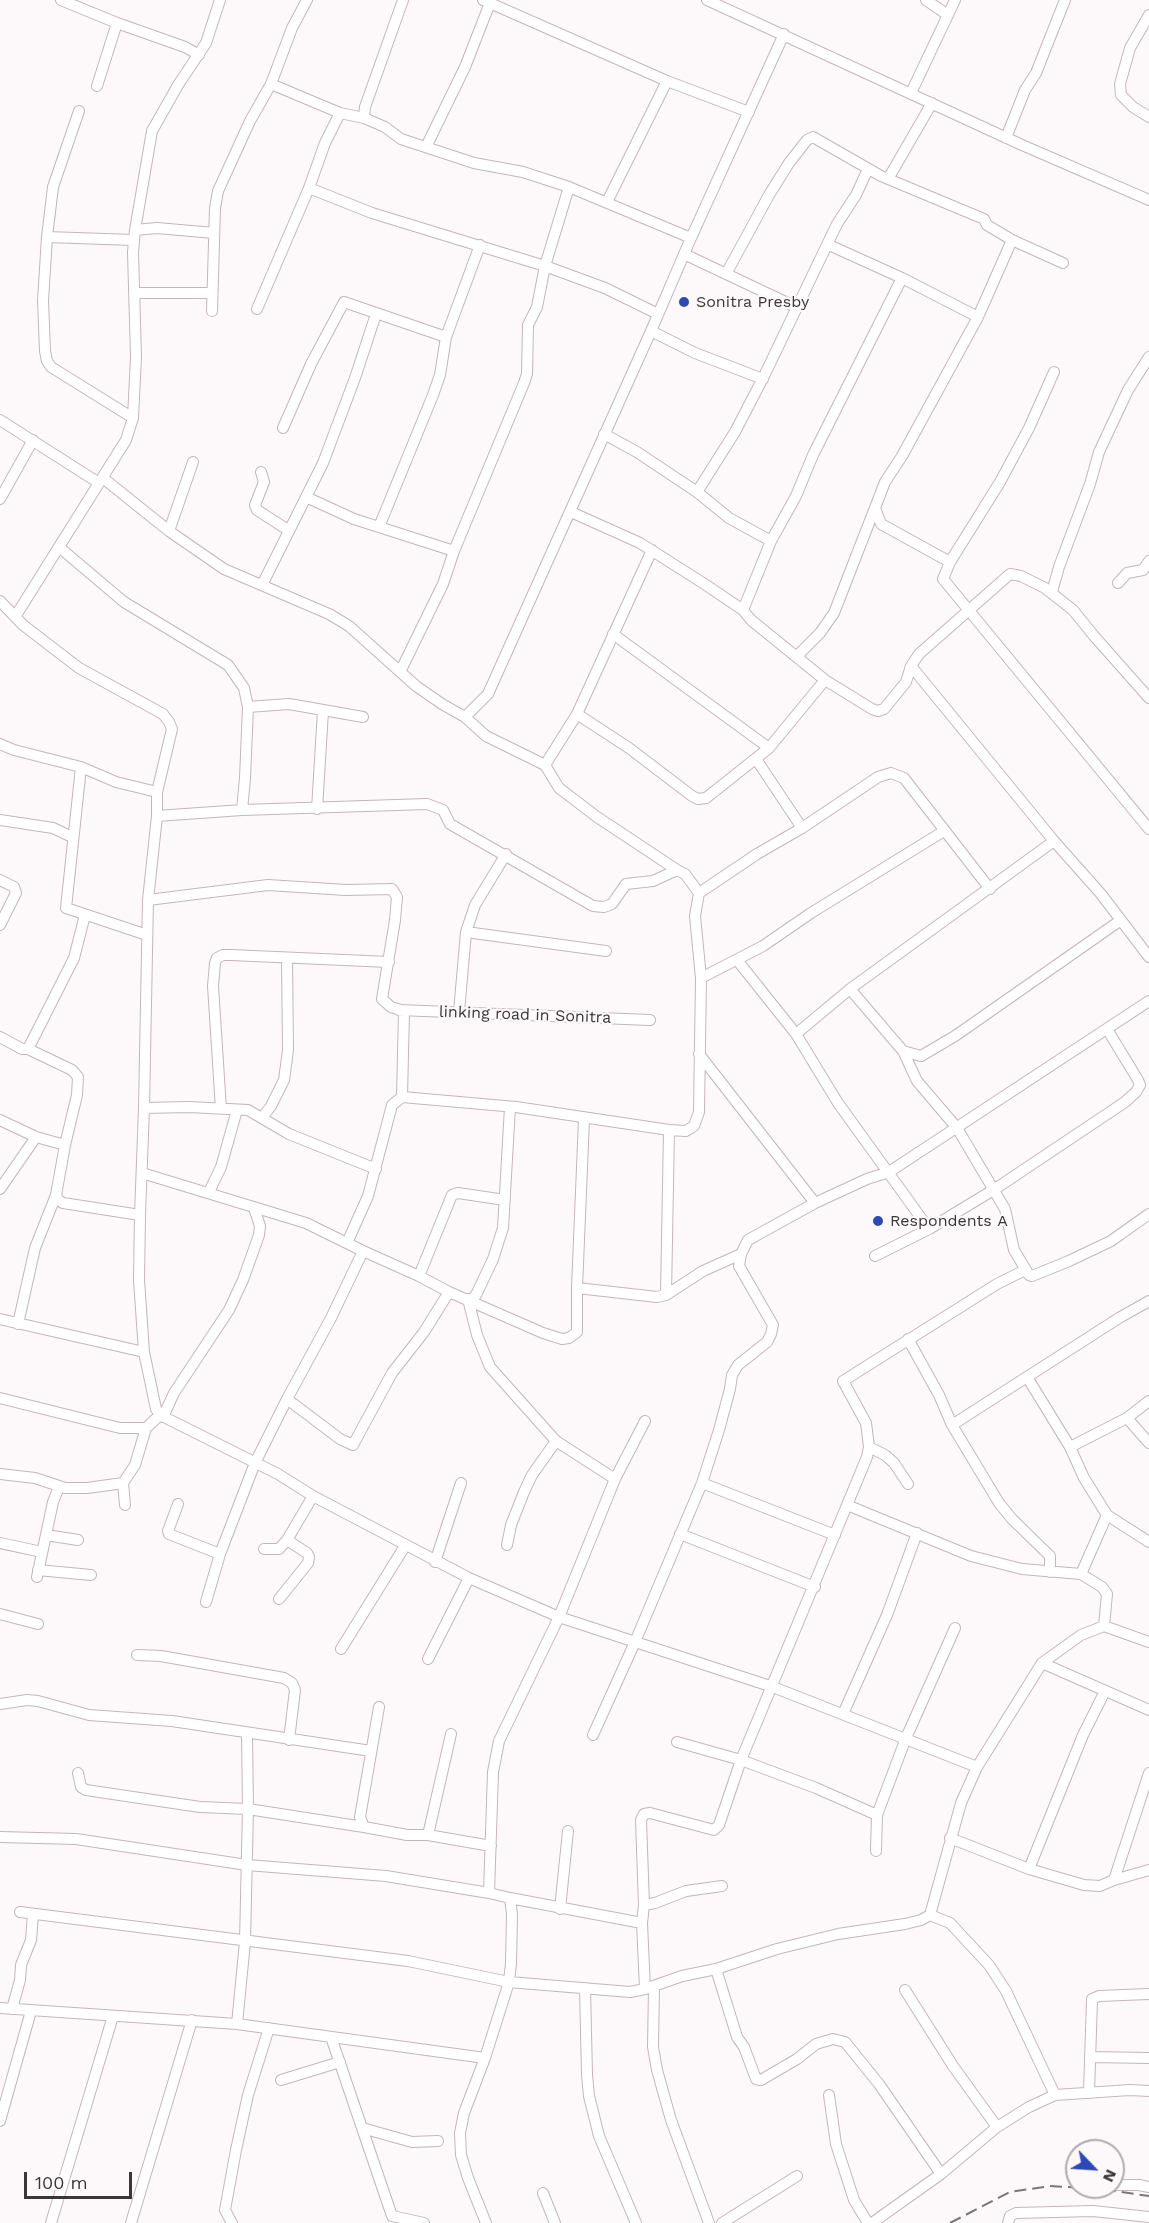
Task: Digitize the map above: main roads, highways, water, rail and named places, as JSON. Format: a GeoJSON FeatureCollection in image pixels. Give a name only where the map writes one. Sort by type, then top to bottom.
{"type":"FeatureCollection","features":[{"type":"Feature","properties":{"kind":"railway"},"geometry":{"type":"LineString","coordinates":[[950,2223],[1010,2192],[1050,2186],[1100,2189],[1149,2196]]}},
{"type":"Feature","properties":{"kind":"place","name":"Sonitra Presby"},"geometry":{"type":"Point","coordinates":[684,302]}},
{"type":"Feature","properties":{"kind":"place","name":"Respondents A"},"geometry":{"type":"Point","coordinates":[878,1221]}}]}
